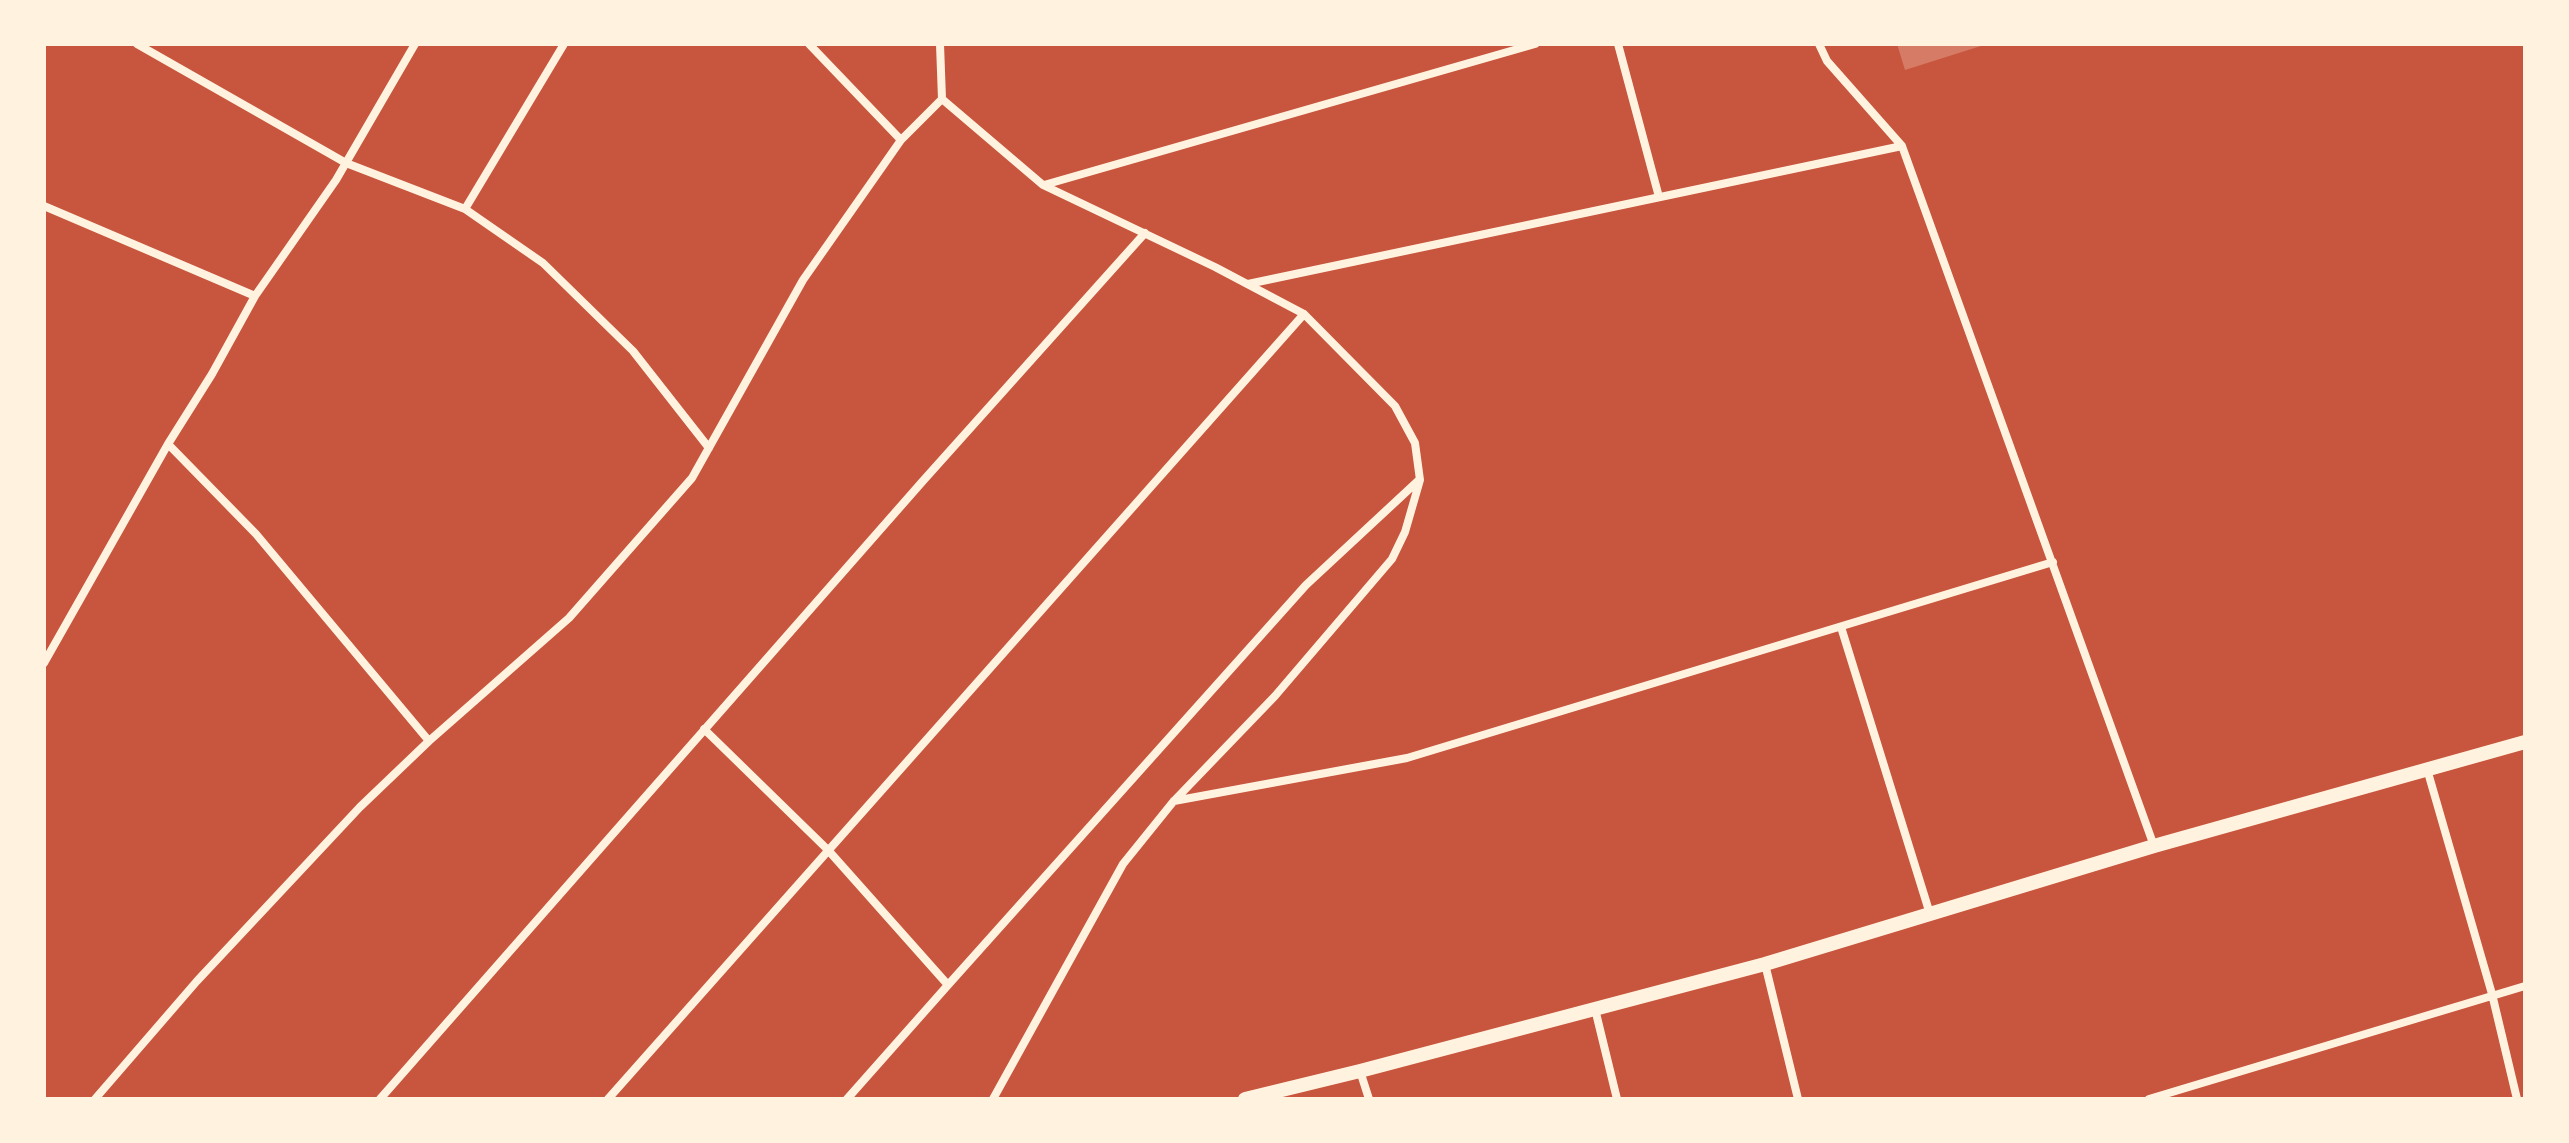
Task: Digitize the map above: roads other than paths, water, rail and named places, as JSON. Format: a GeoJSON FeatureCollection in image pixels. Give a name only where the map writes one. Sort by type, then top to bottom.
{"type":"FeatureCollection","features":[{"type":"Feature","properties":{"kind":"street"},"geometry":{"type":"LineString","coordinates":[[137,44],[346,163],[465,209],[543,263],[633,351],[709,448]]}},
{"type":"Feature","properties":{"kind":"street"},"geometry":{"type":"LineString","coordinates":[[44,663],[255,296],[346,163],[415,44]]}},
{"type":"Feature","properties":{"kind":"street"},"geometry":{"type":"LineString","coordinates":[[465,209],[564,44]]}},
{"type":"Feature","properties":{"kind":"street"},"geometry":{"type":"LineString","coordinates":[[809,44],[901,140]]}},
{"type":"Feature","properties":{"kind":"street"},"geometry":{"type":"LineString","coordinates":[[95,1099],[197,981],[360,807],[429,741],[569,618],[692,478],[803,280],[901,140],[942,99],[940,44]]}},
{"type":"Feature","properties":{"kind":"street"},"geometry":{"type":"LineString","coordinates":[[1043,185],[1535,44]]}},
{"type":"Feature","properties":{"kind":"street"},"geometry":{"type":"LineString","coordinates":[[1618,44],[1659,197]]}},
{"type":"Feature","properties":{"kind":"street"},"geometry":{"type":"LineString","coordinates":[[1819,44],[1827,61],[1902,146],[2154,846]]}},
{"type":"Feature","properties":{"kind":"street"},"geometry":{"type":"LineString","coordinates":[[942,99],[1043,185],[1304,314],[1395,406],[1415,443],[1420,480],[1405,532],[1392,559],[1275,696],[1173,802],[1123,864],[993,1099]]}},
{"type":"Feature","properties":{"kind":"street"},"geometry":{"type":"LineString","coordinates":[[1248,285],[1902,146]]}},
{"type":"Feature","properties":{"kind":"street"},"geometry":{"type":"LineString","coordinates":[[44,206],[255,296]]}},
{"type":"Feature","properties":{"kind":"street"},"geometry":{"type":"LineString","coordinates":[[380,1099],[1145,233]]}},
{"type":"Feature","properties":{"kind":"street"},"geometry":{"type":"LineString","coordinates":[[608,1099],[1304,314]]}},
{"type":"Feature","properties":{"kind":"street"},"geometry":{"type":"LineString","coordinates":[[168,444],[256,534],[429,741]]}},
{"type":"Feature","properties":{"kind":"street"},"geometry":{"type":"LineString","coordinates":[[847,1099],[1306,585],[1420,480]]}},
{"type":"Feature","properties":{"kind":"street"},"geometry":{"type":"LineString","coordinates":[[1173,802],[1407,758],[2053,562]]}},
{"type":"Feature","properties":{"kind":"street"},"geometry":{"type":"LineString","coordinates":[[1841,627],[1930,914]]}},
{"type":"Feature","properties":{"kind":"street"},"geometry":{"type":"LineString","coordinates":[[704,729],[828,850],[948,985]]}},
{"type":"Feature","properties":{"kind":"street"},"geometry":{"type":"LineString","coordinates":[[1245,1099],[1765,964],[2154,846],[2525,742]]}},
{"type":"Feature","properties":{"kind":"street"},"geometry":{"type":"LineString","coordinates":[[2427,769],[2492,994],[2517,1099]]}},
{"type":"Feature","properties":{"kind":"street"},"geometry":{"type":"LineString","coordinates":[[1765,964],[1798,1099]]}},
{"type":"Feature","properties":{"kind":"street"},"geometry":{"type":"LineString","coordinates":[[2149,1099],[2525,986]]}},
{"type":"Feature","properties":{"kind":"street"},"geometry":{"type":"LineString","coordinates":[[1595,1009],[1617,1099]]}},
{"type":"Feature","properties":{"kind":"street"},"geometry":{"type":"LineString","coordinates":[[1360,1071],[1369,1099]]}}]}
